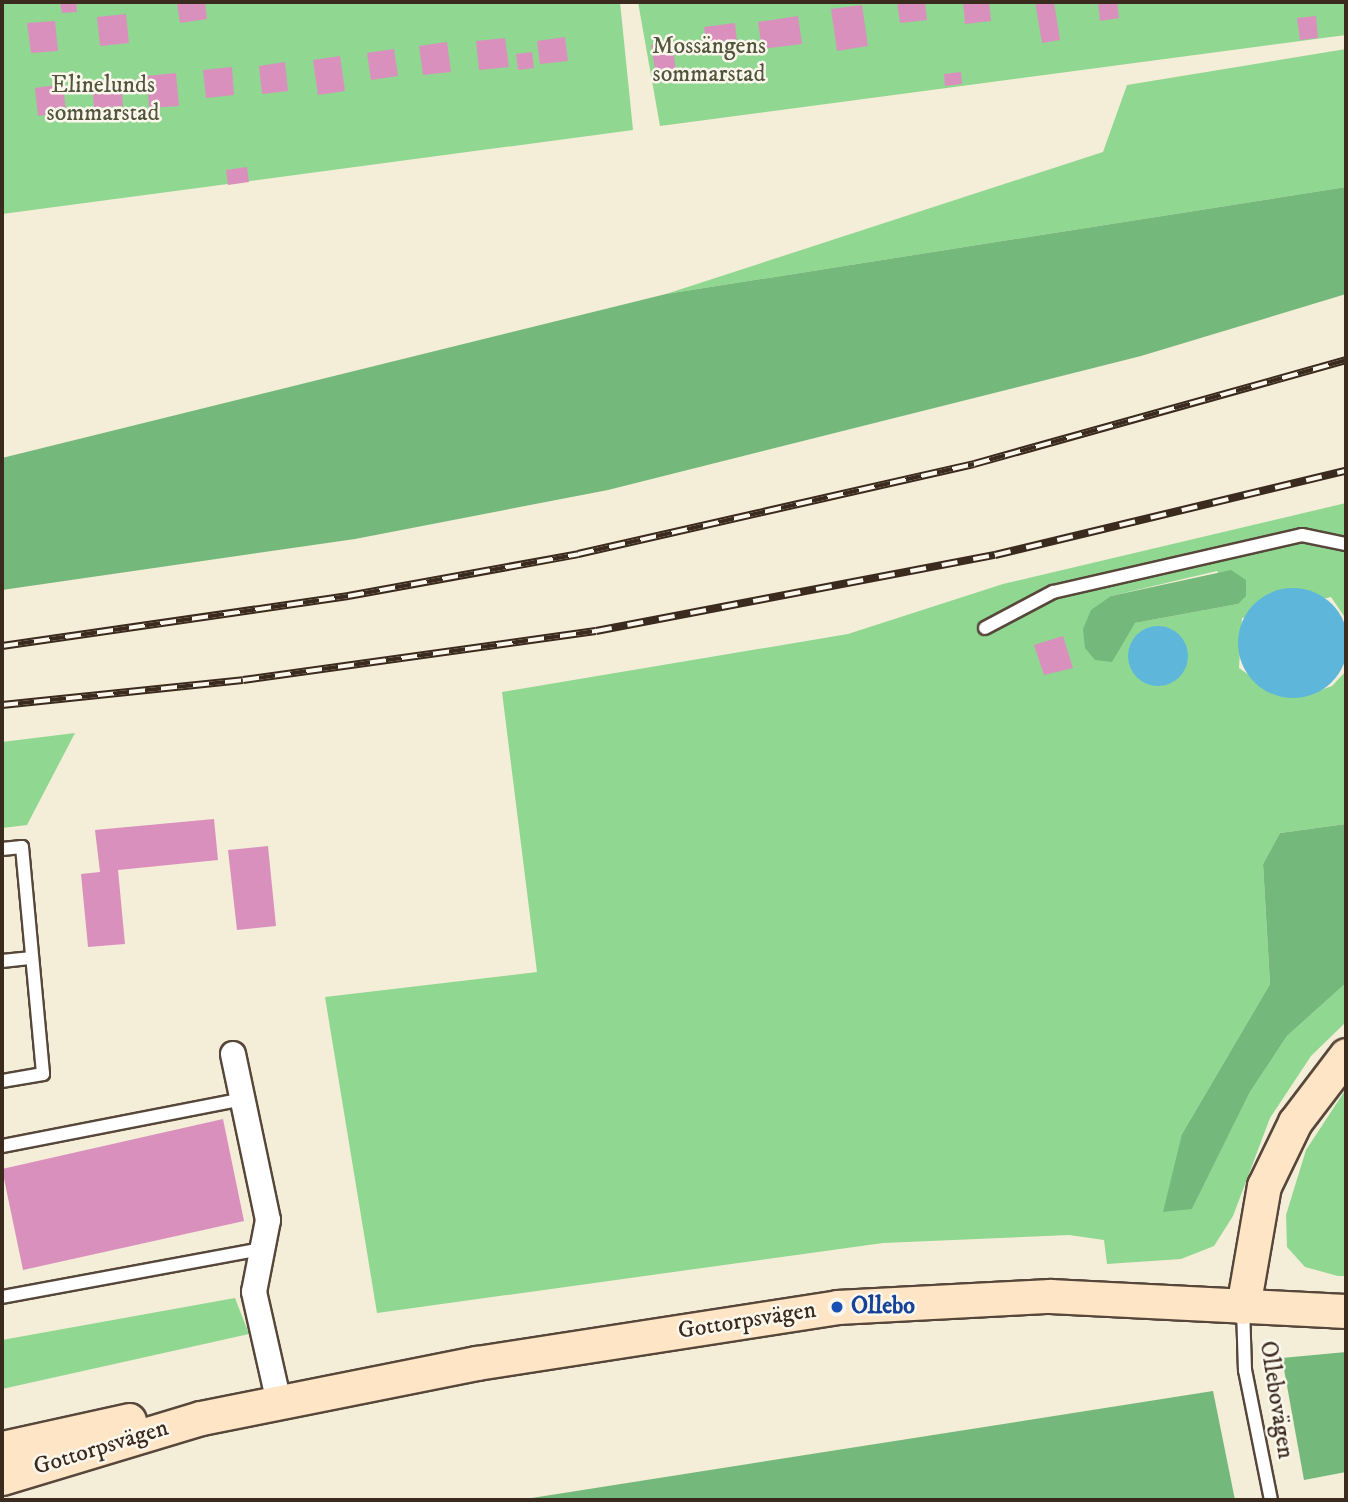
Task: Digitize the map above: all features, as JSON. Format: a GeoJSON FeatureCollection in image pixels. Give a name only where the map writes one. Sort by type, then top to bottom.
{"type":"FeatureCollection","features":[{"type":"Feature","properties":{"kind":"street"},"geometry":{"type":"LineString","coordinates":[[233,1054],[268,1220],[254,1292],[279,1403]]}},
{"type":"Feature","properties":{"kind":"street"},"geometry":{"type":"LineString","coordinates":[[1243,1307],[1264,1186],[1295,1122],[1346,1055]]}},
{"type":"Feature","properties":{"kind":"street","name":"Gottorpsvägen"},"geometry":{"type":"LineString","coordinates":[[2,1478],[201,1418],[477,1363],[850,1305],[1050,1296],[1346,1311]]}},
{"type":"Feature","properties":{"kind":"street","name":"Gottorpsvägen"},"geometry":{"type":"LineString","coordinates":[[2,1448],[139,1418],[201,1418]]}},
{"type":"Feature","properties":{"kind":"lane"},"geometry":{"type":"LineString","coordinates":[[985,628],[1053,592],[1302,535],[1346,544]]}},
{"type":"Feature","properties":{"kind":"lane"},"geometry":{"type":"LineString","coordinates":[[2,849],[22,847],[43,1074],[2,1081]]}},
{"type":"Feature","properties":{"kind":"lane"},"geometry":{"type":"LineString","coordinates":[[2,961],[32,957]]}},
{"type":"Feature","properties":{"kind":"lane"},"geometry":{"type":"LineString","coordinates":[[2,1146],[244,1099]]}},
{"type":"Feature","properties":{"kind":"lane"},"geometry":{"type":"LineString","coordinates":[[2,1297],[262,1249]]}},
{"type":"Feature","properties":{"kind":"lane","name":"Ollebovägen"},"geometry":{"type":"LineString","coordinates":[[1243,1307],[1245,1370],[1271,1500]]}},
{"type":"Feature","properties":{"kind":"green space","name":"Elinelunds sommarstad"},"geometry":{"type":"Polygon","coordinates":[[[2,2],[620,2],[633,130],[2,214],[2,2]]]}},
{"type":"Feature","properties":{"kind":"green space","name":"Mossängens sommarstad"},"geometry":{"type":"Polygon","coordinates":[[[638,2],[1346,2],[1346,35],[660,126],[638,2]]]}},
{"type":"Feature","properties":{"kind":"green space"},"geometry":{"type":"Polygon","coordinates":[[[1346,49],[1346,187],[666,294],[1103,152],[1127,85],[1346,49]]]}},
{"type":"Feature","properties":{"kind":"green space"},"geometry":{"type":"Polygon","coordinates":[[[1346,187],[1346,294],[1141,356],[608,490],[355,539],[2,590],[2,458],[666,294],[1346,187]]]}},
{"type":"Feature","properties":{"kind":"green space"},"geometry":{"type":"Polygon","coordinates":[[[1346,503],[1346,619],[1331,597],[1242,618],[1239,668],[1277,695],[1304,696],[1332,686],[1346,671],[1346,824],[1280,833],[1263,864],[1270,984],[1182,1134],[1192,1209],[1250,1092],[1287,1036],[1346,983],[1346,1022],[1311,1056],[1270,1118],[1233,1216],[1214,1246],[1181,1259],[1107,1264],[1104,1240],[1069,1235],[883,1243],[377,1313],[325,997],[537,972],[502,692],[848,634],[1003,584],[1346,503]],[[1217,571],[1111,596],[1122,635],[1135,623],[1238,604],[1217,571]]]}},
{"type":"Feature","properties":{"kind":"green space"},"geometry":{"type":"Polygon","coordinates":[[[1231,570],[1246,580],[1246,596],[1238,604],[1135,623],[1112,662],[1095,660],[1085,648],[1083,629],[1091,610],[1111,596],[1231,570]]]}},
{"type":"Feature","properties":{"kind":"green space"},"geometry":{"type":"Polygon","coordinates":[[[75,733],[27,825],[2,828],[2,742],[75,733]]]}},
{"type":"Feature","properties":{"kind":"green space"},"geometry":{"type":"Polygon","coordinates":[[[1346,824],[1346,983],[1287,1036],[1250,1092],[1192,1209],[1163,1212],[1182,1134],[1270,984],[1263,864],[1280,833],[1346,824]]]}},
{"type":"Feature","properties":{"kind":"green space"},"geometry":{"type":"Polygon","coordinates":[[[1346,1089],[1346,1276],[1338,1276],[1305,1267],[1287,1247],[1286,1215],[1306,1150],[1346,1089]]]}},
{"type":"Feature","properties":{"kind":"green space"},"geometry":{"type":"Polygon","coordinates":[[[235,1298],[249,1334],[2,1389],[2,1340],[235,1298]]]}},
{"type":"Feature","properties":{"kind":"green space"},"geometry":{"type":"Polygon","coordinates":[[[1346,1352],[1346,1472],[1304,1480],[1282,1358],[1346,1352]]]}},
{"type":"Feature","properties":{"kind":"green space"},"geometry":{"type":"Polygon","coordinates":[[[1213,1391],[1235,1500],[519,1500],[1213,1391]]]}},
{"type":"Feature","properties":{"kind":"water"},"geometry":{"type":"Polygon","coordinates":[[[1293,588],[1314,592],[1332,604],[1344,622],[1348,643],[1344,664],[1332,682],[1314,694],[1293,698],[1272,694],[1254,682],[1242,664],[1238,643],[1242,622],[1254,604],[1272,592],[1293,588]]]}},
{"type":"Feature","properties":{"kind":"water"},"geometry":{"type":"Polygon","coordinates":[[[1158,626],[1179,635],[1188,656],[1179,677],[1158,686],[1137,677],[1128,656],[1137,635],[1158,626]]]}},
{"type":"Feature","properties":{"kind":"building"},"geometry":{"type":"Polygon","coordinates":[[[60,2],[76,2],[77,12],[62,13],[60,2]]]}},
{"type":"Feature","properties":{"kind":"building"},"geometry":{"type":"Polygon","coordinates":[[[205,2],[207,19],[180,23],[177,4],[205,2]]]}},
{"type":"Feature","properties":{"kind":"building"},"geometry":{"type":"Polygon","coordinates":[[[897,2],[925,2],[927,20],[900,23],[897,2]]]}},
{"type":"Feature","properties":{"kind":"building"},"geometry":{"type":"Polygon","coordinates":[[[963,2],[989,2],[991,21],[965,24],[963,2]]]}},
{"type":"Feature","properties":{"kind":"building"},"geometry":{"type":"Polygon","coordinates":[[[1035,2],[1054,2],[1060,40],[1042,43],[1035,2]]]}},
{"type":"Feature","properties":{"kind":"building"},"geometry":{"type":"Polygon","coordinates":[[[1098,2],[1117,2],[1119,18],[1100,21],[1098,2]]]}},
{"type":"Feature","properties":{"kind":"building"},"geometry":{"type":"Polygon","coordinates":[[[862,5],[868,46],[837,51],[831,9],[862,5]]]}},
{"type":"Feature","properties":{"kind":"building"},"geometry":{"type":"Polygon","coordinates":[[[126,14],[129,43],[100,46],[97,17],[126,14]]]}},
{"type":"Feature","properties":{"kind":"building"},"geometry":{"type":"Polygon","coordinates":[[[798,16],[802,44],[762,49],[758,22],[798,16]]]}},
{"type":"Feature","properties":{"kind":"building"},"geometry":{"type":"Polygon","coordinates":[[[1316,16],[1318,38],[1300,40],[1297,18],[1316,16]]]}},
{"type":"Feature","properties":{"kind":"building"},"geometry":{"type":"Polygon","coordinates":[[[55,21],[58,51],[31,53],[27,23],[55,21]]]}},
{"type":"Feature","properties":{"kind":"building"},"geometry":{"type":"Polygon","coordinates":[[[735,23],[738,51],[708,55],[704,27],[735,23]]]}},
{"type":"Feature","properties":{"kind":"building"},"geometry":{"type":"Polygon","coordinates":[[[565,37],[568,61],[540,64],[537,41],[565,37]]]}},
{"type":"Feature","properties":{"kind":"building"},"geometry":{"type":"Polygon","coordinates":[[[505,38],[509,67],[479,70],[476,41],[505,38]]]}},
{"type":"Feature","properties":{"kind":"building"},"geometry":{"type":"Polygon","coordinates":[[[447,42],[451,72],[423,75],[419,46],[447,42]]]}},
{"type":"Feature","properties":{"kind":"building"},"geometry":{"type":"Polygon","coordinates":[[[672,42],[677,78],[657,81],[651,45],[672,42]]]}},
{"type":"Feature","properties":{"kind":"building"},"geometry":{"type":"Polygon","coordinates":[[[394,49],[398,76],[371,80],[367,53],[394,49]]]}},
{"type":"Feature","properties":{"kind":"building"},"geometry":{"type":"Polygon","coordinates":[[[532,52],[534,68],[518,70],[516,54],[532,52]]]}},
{"type":"Feature","properties":{"kind":"building"},"geometry":{"type":"Polygon","coordinates":[[[340,56],[345,91],[318,95],[313,60],[340,56]]]}},
{"type":"Feature","properties":{"kind":"building"},"geometry":{"type":"Polygon","coordinates":[[[285,62],[288,91],[262,94],[259,66],[285,62]]]}},
{"type":"Feature","properties":{"kind":"building"},"geometry":{"type":"Polygon","coordinates":[[[232,67],[234,95],[206,98],[203,70],[232,67]]]}},
{"type":"Feature","properties":{"kind":"building"},"geometry":{"type":"Polygon","coordinates":[[[961,72],[962,84],[945,86],[944,74],[961,72]]]}},
{"type":"Feature","properties":{"kind":"building"},"geometry":{"type":"Polygon","coordinates":[[[176,73],[179,106],[149,108],[147,76],[176,73]]]}},
{"type":"Feature","properties":{"kind":"building"},"geometry":{"type":"Polygon","coordinates":[[[121,79],[123,106],[94,108],[92,81],[121,79]]]}},
{"type":"Feature","properties":{"kind":"building"},"geometry":{"type":"Polygon","coordinates":[[[63,84],[66,112],[38,116],[35,88],[63,84]]]}},
{"type":"Feature","properties":{"kind":"building"},"geometry":{"type":"Polygon","coordinates":[[[247,167],[249,182],[228,185],[226,170],[247,167]]]}},
{"type":"Feature","properties":{"kind":"building"},"geometry":{"type":"Polygon","coordinates":[[[1063,636],[1073,668],[1044,675],[1034,645],[1063,636]]]}},
{"type":"Feature","properties":{"kind":"building"},"geometry":{"type":"Polygon","coordinates":[[[214,819],[218,860],[118,870],[125,944],[88,947],[81,874],[100,872],[95,830],[214,819]]]}},
{"type":"Feature","properties":{"kind":"building"},"geometry":{"type":"Polygon","coordinates":[[[268,846],[276,926],[237,930],[228,850],[268,846]]]}},
{"type":"Feature","properties":{"kind":"building"},"geometry":{"type":"Polygon","coordinates":[[[223,1119],[244,1221],[23,1270],[2,1169],[223,1119]]]}},
{"type":"Feature","properties":{"kind":"railway"},"geometry":{"type":"LineString","coordinates":[[2,646],[348,596],[578,554],[974,464],[1346,360]]}},
{"type":"Feature","properties":{"kind":"railway"},"geometry":{"type":"LineString","coordinates":[[2,705],[243,680],[596,631],[995,555],[1346,471]]}},
{"type":"Feature","properties":{"kind":"place","name":"Ollebo"},"geometry":{"type":"Point","coordinates":[837,1307]}}]}
